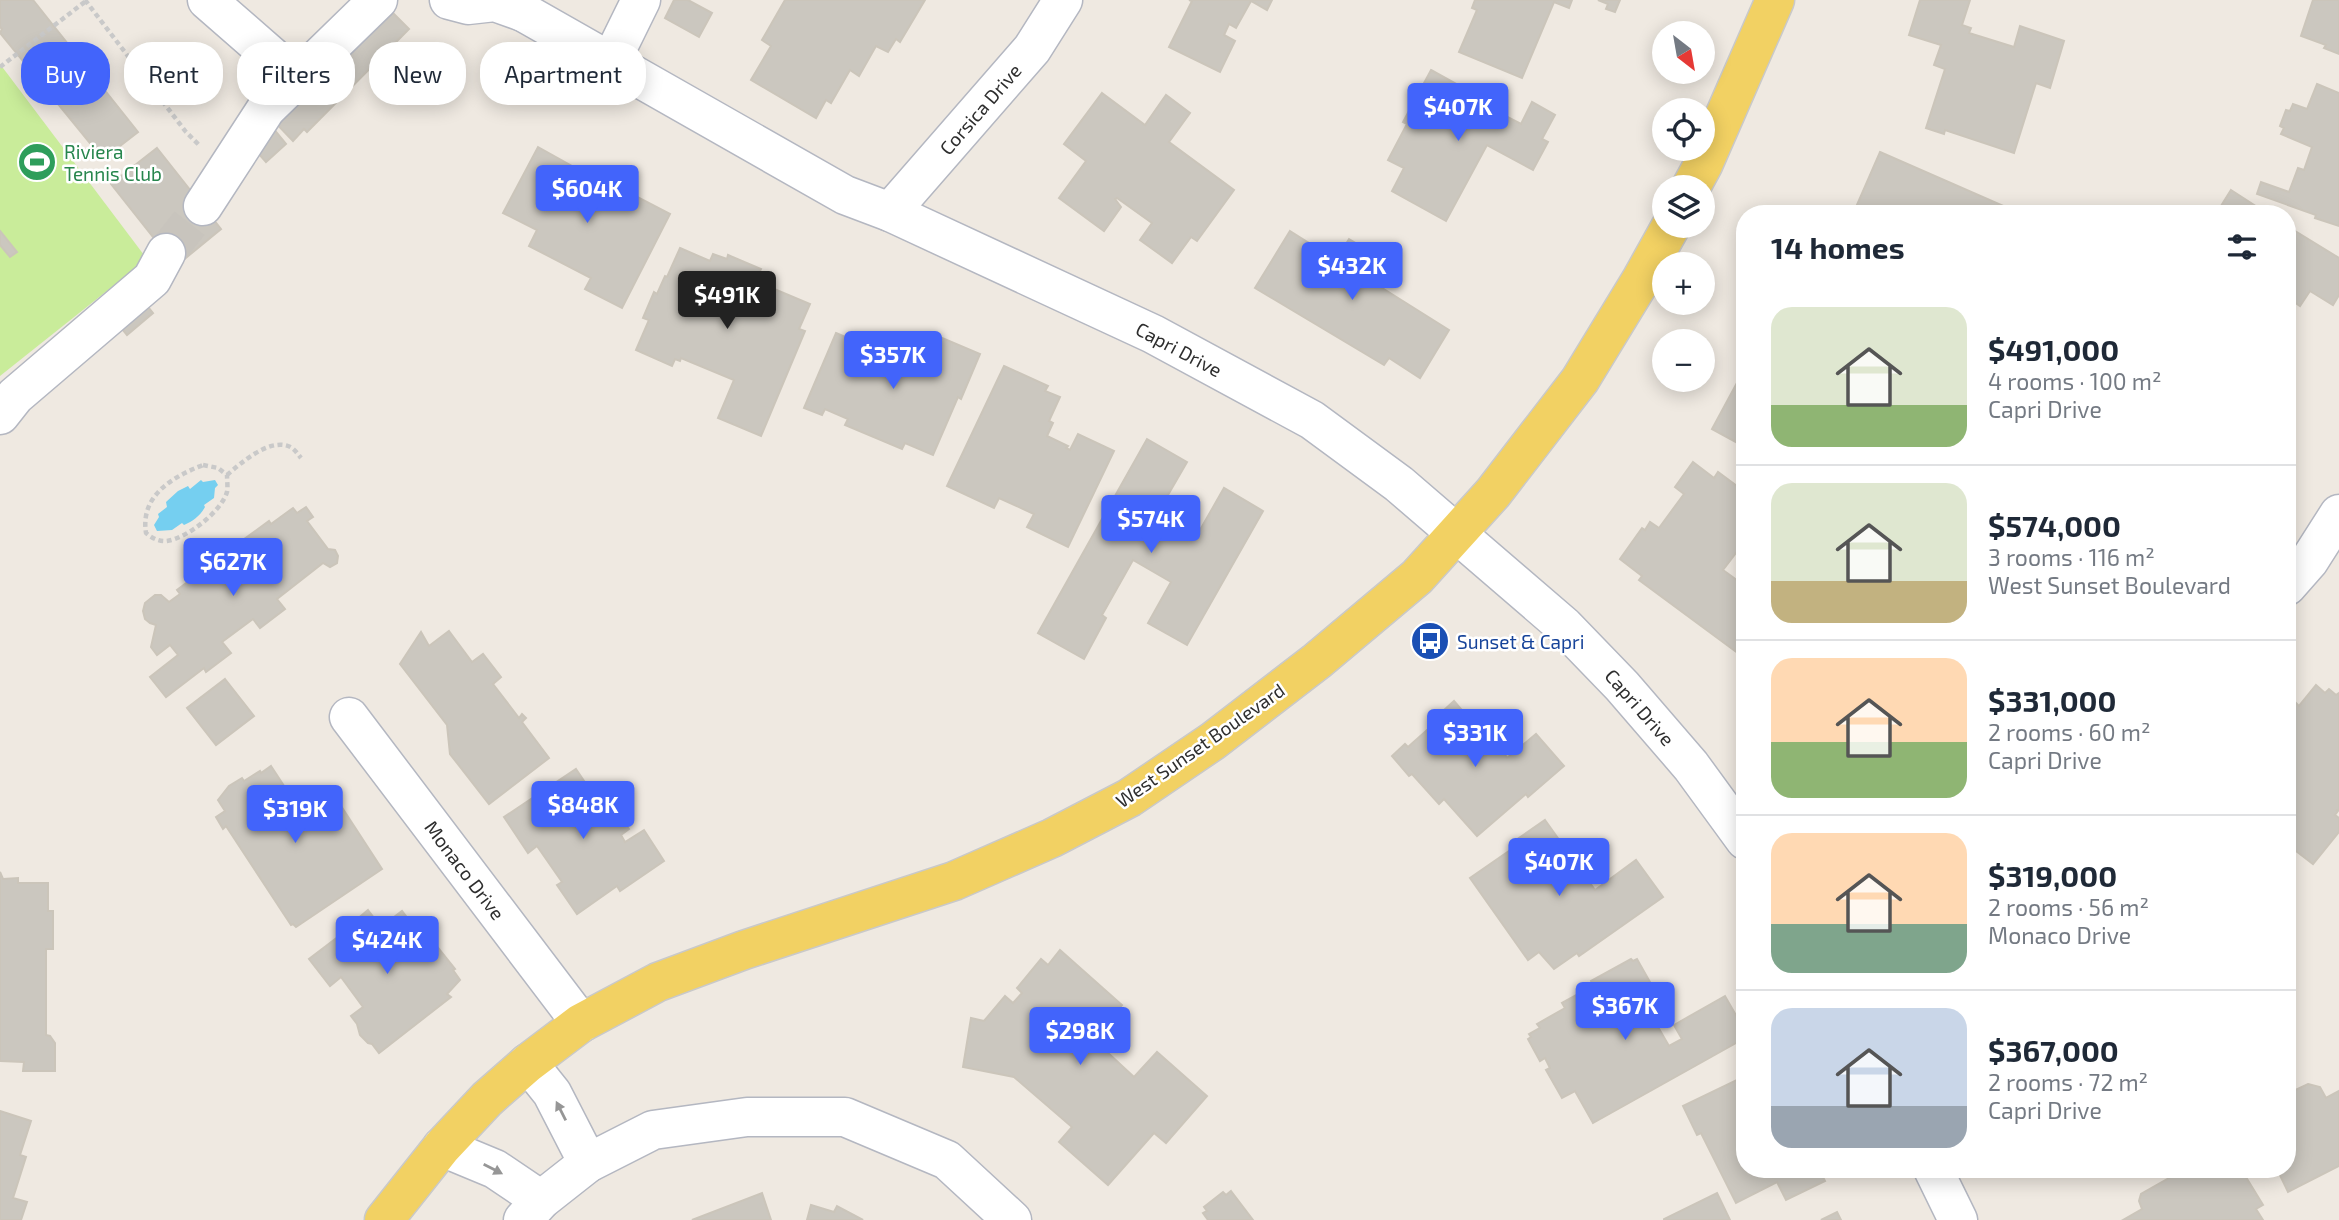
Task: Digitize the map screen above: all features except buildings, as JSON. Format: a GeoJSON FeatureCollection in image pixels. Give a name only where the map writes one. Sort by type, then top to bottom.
{"type":"FeatureCollection","features":[{"type":"Feature","properties":{"kind":"main road"},"geometry":{"type":"LineString","coordinates":[[1698,175],[1775,0]]}},
{"type":"Feature","properties":{"kind":"main road","name":"West Sunset Boulevard"},"geometry":{"type":"LineString","coordinates":[[384,1220],[442,1147],[487,1099],[527,1063],[581,1023],[658,982],[744,950],[954,881],[1052,838],[1129,797],[1213,741],[1317,661],[1417,577],[1457,534],[1493,493],[1580,380],[1664,238]]}},
{"type":"Feature","properties":{"kind":"street"},"geometry":{"type":"LineString","coordinates":[[207,0],[255,42]]}},
{"type":"Feature","properties":{"kind":"street","name":"Capri Drive"},"geometry":{"type":"LineString","coordinates":[[449,0],[468,5],[495,2],[515,6],[578,42]]}},
{"type":"Feature","properties":{"kind":"street"},"geometry":{"type":"LineString","coordinates":[[620,42],[641,0]]}},
{"type":"Feature","properties":{"kind":"street","name":"Corsica Drive"},"geometry":{"type":"LineString","coordinates":[[890,212],[1032,49],[1063,0]]}},
{"type":"Feature","properties":{"kind":"street"},"geometry":{"type":"LineString","coordinates":[[328,42],[359,6]]}},
{"type":"Feature","properties":{"kind":"street","name":"Capri Drive"},"geometry":{"type":"LineString","coordinates":[[646,81],[845,195],[890,212],[1153,334],[1312,420],[1399,484],[1564,626],[1622,686],[1690,765],[1736,828]]}},
{"type":"Feature","properties":{"kind":"street"},"geometry":{"type":"LineString","coordinates":[[204,206],[229,163],[270,105]]}},
{"type":"Feature","properties":{"kind":"street"},"geometry":{"type":"LineString","coordinates":[[0,415],[15,396],[152,279],[166,253]]}},
{"type":"Feature","properties":{"kind":"street"},"geometry":{"type":"LineString","coordinates":[[2296,576],[2309,561],[2339,514]]}},
{"type":"Feature","properties":{"kind":"street","name":"Monaco Drive"},"geometry":{"type":"LineString","coordinates":[[349,717],[581,1023]]}},
{"type":"Feature","properties":{"kind":"street"},"geometry":{"type":"LineString","coordinates":[[527,1063],[552,1093],[588,1163]]}},
{"type":"Feature","properties":{"kind":"street"},"geometry":{"type":"LineString","coordinates":[[442,1147],[495,1169],[532,1210],[588,1163],[653,1130],[747,1117],[845,1117],[947,1160],[1012,1220]]}},
{"type":"Feature","properties":{"kind":"street"},"geometry":{"type":"LineString","coordinates":[[1937,1178],[1958,1220]]}},
{"type":"Feature","properties":{"kind":"path"},"geometry":{"type":"LineString","coordinates":[[0,67],[86,1],[196,143],[229,163]]}},
{"type":"Feature","properties":{"kind":"path"},"geometry":{"type":"LineString","coordinates":[[227,475],[258,451],[284,444],[292,447],[301,458]]}},
{"type":"Feature","properties":{"kind":"path"},"geometry":{"type":"LineString","coordinates":[[203,466],[218,468],[227,475],[227,492],[208,518],[193,530],[166,541],[153,539],[146,533],[144,520],[148,505],[156,494],[171,482],[184,473],[203,466]]}},
{"type":"Feature","properties":{"kind":"green space","name":"Riviera Tennis Club"},"geometry":{"type":"Polygon","coordinates":[[[0,64],[21,92],[21,105],[31,105],[147,259],[0,376],[0,64]]]}},
{"type":"Feature","properties":{"kind":"water"},"geometry":{"type":"Polygon","coordinates":[[[201,480],[215,480],[218,485],[214,498],[204,505],[201,513],[190,522],[184,525],[182,523],[172,530],[157,531],[154,525],[158,514],[167,507],[166,502],[178,491],[188,486],[190,489],[201,480]]]}},
{"type":"Feature","properties":{"kind":"tunnel"},"geometry":{"type":"LineString","coordinates":[[166,253],[203,206]]}},
{"type":"Feature","properties":{"kind":"place","name":"Riviera Tennis Club"},"geometry":{"type":"Point","coordinates":[37,162]}},
{"type":"Feature","properties":{"kind":"place","name":"Sunset & Capri"},"geometry":{"type":"Point","coordinates":[1430,641]}}]}
